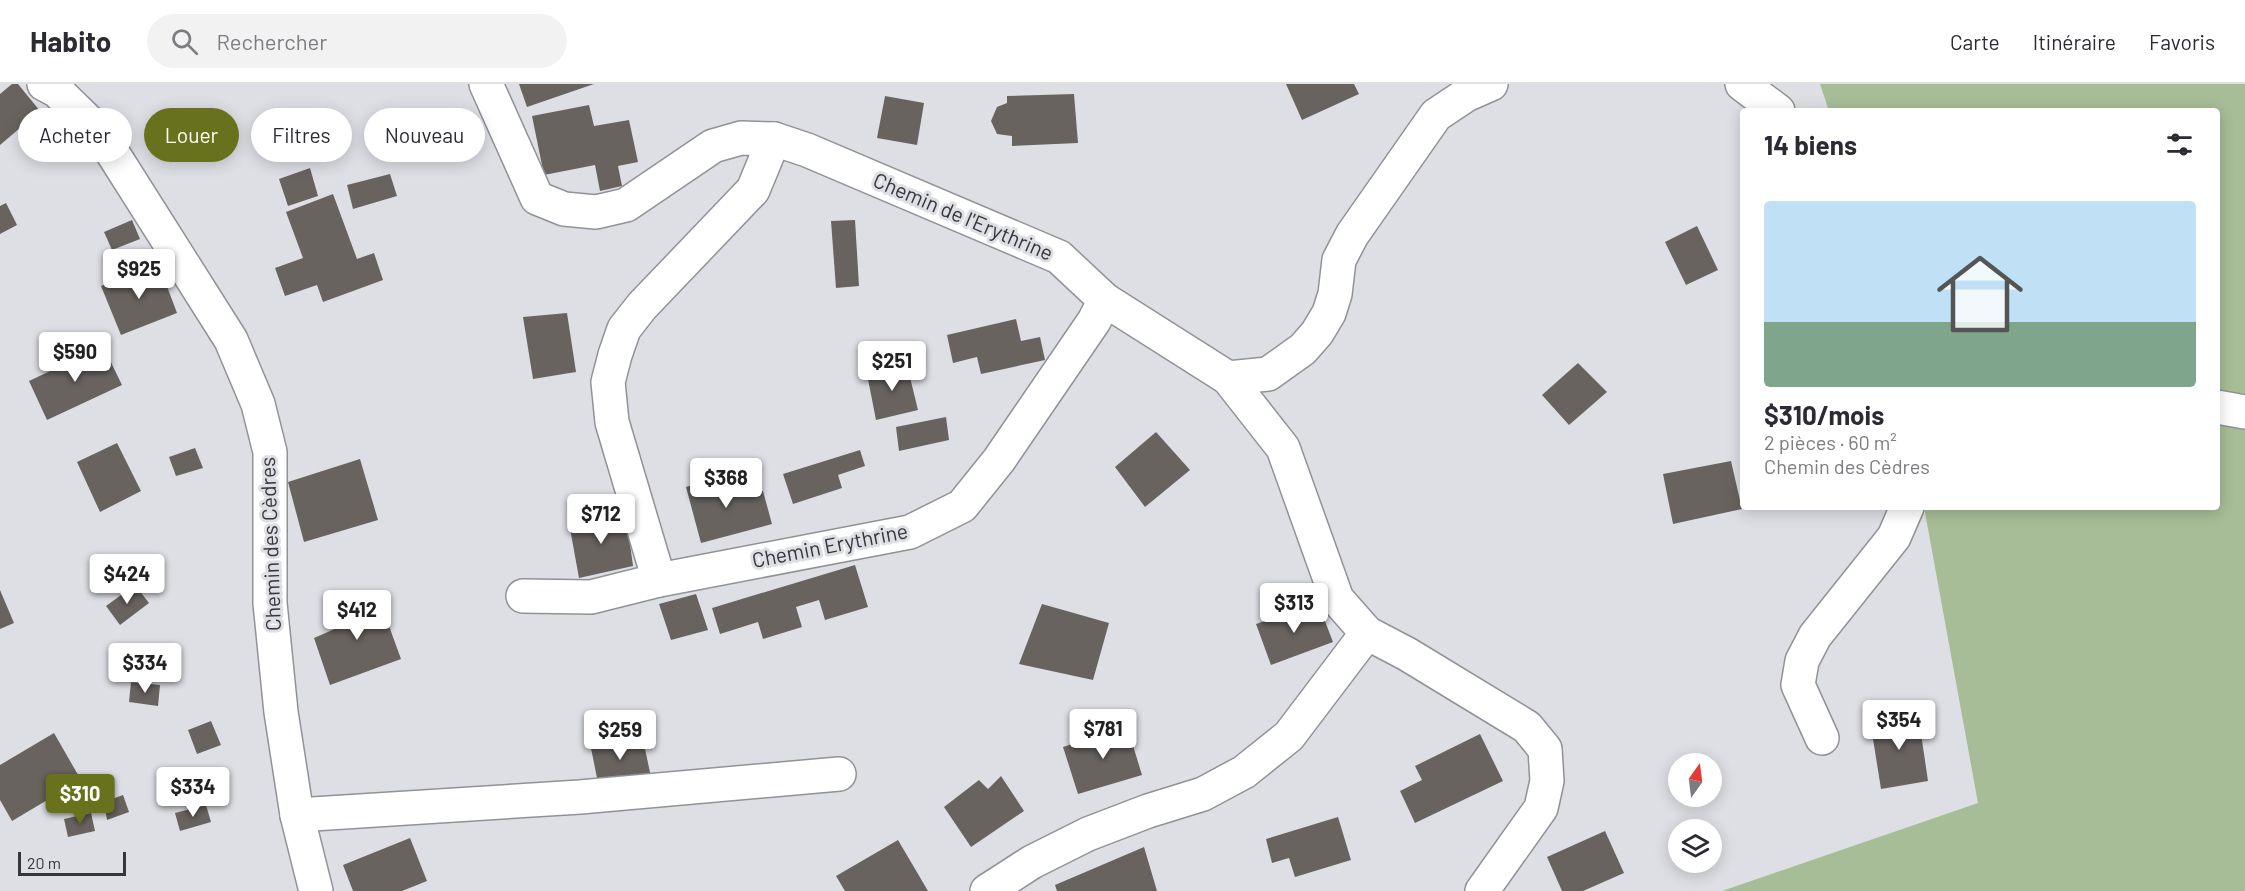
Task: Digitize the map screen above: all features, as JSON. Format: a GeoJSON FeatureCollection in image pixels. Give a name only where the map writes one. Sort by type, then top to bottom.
{"type":"FeatureCollection","features":[{"type":"Feature","properties":{"kind":"street","name":"Chemin des Cèdres"},"geometry":{"type":"LineString","coordinates":[[44,84],[57,91],[100,133],[231,340],[258,404],[270,452],[270,603],[281,712],[297,815],[316,891]]}},
{"type":"Feature","properties":{"kind":"street","name":"Chemin de l'Erythrine"},"geometry":{"type":"LineString","coordinates":[[486,84],[537,198],[564,209],[596,212],[626,205],[713,146],[741,138],[774,139],[807,150],[1059,256],[1105,300],[1228,378],[1283,448],[1337,599],[1367,633]]}},
{"type":"Feature","properties":{"kind":"street"},"geometry":{"type":"LineString","coordinates":[[1228,378],[1268,374],[1303,349],[1329,313],[1335,294],[1339,260],[1352,235],[1423,133],[1436,115],[1466,94],[1491,84]]}},
{"type":"Feature","properties":{"kind":"street"},"geometry":{"type":"LineString","coordinates":[[1743,84],[1774,108]]}},
{"type":"Feature","properties":{"kind":"street"},"geometry":{"type":"LineString","coordinates":[[659,580],[612,422],[608,382],[612,364],[624,329],[642,306],[753,190],[774,139]]}},
{"type":"Feature","properties":{"kind":"street","name":"Chemin Erythrine"},"geometry":{"type":"LineString","coordinates":[[523,596],[591,597],[659,580],[910,532],[962,506],[999,460],[1094,321],[1105,300]]}},
{"type":"Feature","properties":{"kind":"street"},"geometry":{"type":"LineString","coordinates":[[2220,408],[2245,412]]}},
{"type":"Feature","properties":{"kind":"street"},"geometry":{"type":"LineString","coordinates":[[1822,738],[1798,685],[1802,661],[1815,636],[1894,537],[1905,510]]}},
{"type":"Feature","properties":{"kind":"street"},"geometry":{"type":"LineString","coordinates":[[987,891],[1032,862],[1089,834],[1148,811],[1203,794],[1244,772],[1289,736],[1367,633],[1407,654],[1527,727],[1545,749],[1547,781],[1541,808],[1482,891]]}},
{"type":"Feature","properties":{"kind":"street"},"geometry":{"type":"LineString","coordinates":[[297,815],[580,797],[839,774]]}},
{"type":"Feature","properties":{"kind":"green space"},"geometry":{"type":"Polygon","coordinates":[[[1820,84],[2245,84],[2245,891],[1722,891],[1978,803],[1925,510],[2220,510],[2220,108],[1828,108],[1820,84]]]}},
{"type":"Feature","properties":{"kind":"building"},"geometry":{"type":"Polygon","coordinates":[[[12,84],[18,84],[38,108],[18,108],[18,130],[0,145],[0,94],[12,84]]]}},
{"type":"Feature","properties":{"kind":"building"},"geometry":{"type":"Polygon","coordinates":[[[519,84],[594,84],[527,107],[519,84]]]}},
{"type":"Feature","properties":{"kind":"building"},"geometry":{"type":"Polygon","coordinates":[[[1286,84],[1354,84],[1359,94],[1302,120],[1286,84]]]}},
{"type":"Feature","properties":{"kind":"building"},"geometry":{"type":"Polygon","coordinates":[[[1074,94],[1078,143],[1012,146],[1012,136],[997,134],[991,121],[997,107],[1007,103],[1007,96],[1074,94]]]}},
{"type":"Feature","properties":{"kind":"building"},"geometry":{"type":"Polygon","coordinates":[[[885,96],[924,103],[917,145],[877,138],[885,96]]]}},
{"type":"Feature","properties":{"kind":"building"},"geometry":{"type":"Polygon","coordinates":[[[589,105],[594,126],[629,120],[638,162],[618,166],[622,186],[600,191],[595,165],[544,175],[532,116],[589,105]]]}},
{"type":"Feature","properties":{"kind":"building"},"geometry":{"type":"Polygon","coordinates":[[[310,168],[318,196],[288,206],[279,179],[310,168]]]}},
{"type":"Feature","properties":{"kind":"building"},"geometry":{"type":"Polygon","coordinates":[[[390,174],[397,196],[353,209],[347,185],[390,174]]]}},
{"type":"Feature","properties":{"kind":"building"},"geometry":{"type":"Polygon","coordinates":[[[333,194],[357,259],[374,253],[383,280],[323,302],[317,285],[285,296],[275,268],[303,258],[286,212],[333,194]]]}},
{"type":"Feature","properties":{"kind":"building"},"geometry":{"type":"Polygon","coordinates":[[[6,203],[17,225],[0,234],[0,206],[6,203]]]}},
{"type":"Feature","properties":{"kind":"building"},"geometry":{"type":"Polygon","coordinates":[[[132,220],[140,239],[112,250],[104,232],[132,220]]]}},
{"type":"Feature","properties":{"kind":"building"},"geometry":{"type":"Polygon","coordinates":[[[855,220],[859,286],[836,288],[831,221],[855,220]]]}},
{"type":"Feature","properties":{"kind":"building"},"geometry":{"type":"Polygon","coordinates":[[[1697,226],[1718,270],[1686,285],[1665,242],[1697,226]]]}},
{"type":"Feature","properties":{"kind":"building"},"geometry":{"type":"Polygon","coordinates":[[[159,265],[177,313],[121,335],[101,286],[159,265]]]}},
{"type":"Feature","properties":{"kind":"building"},"geometry":{"type":"Polygon","coordinates":[[[567,313],[576,372],[533,379],[523,317],[567,313]]]}},
{"type":"Feature","properties":{"kind":"building"},"geometry":{"type":"Polygon","coordinates":[[[1016,319],[1021,341],[1040,337],[1045,360],[981,374],[977,357],[953,363],[947,335],[1016,319]]]}},
{"type":"Feature","properties":{"kind":"building"},"geometry":{"type":"Polygon","coordinates":[[[103,346],[122,385],[47,420],[29,381],[103,346]]]}},
{"type":"Feature","properties":{"kind":"building"},"geometry":{"type":"Polygon","coordinates":[[[1578,363],[1607,392],[1569,425],[1542,395],[1578,363]]]}},
{"type":"Feature","properties":{"kind":"building"},"geometry":{"type":"Polygon","coordinates":[[[907,365],[918,410],[876,420],[867,374],[907,365]]]}},
{"type":"Feature","properties":{"kind":"building"},"geometry":{"type":"Polygon","coordinates":[[[946,417],[949,440],[899,451],[896,427],[946,417]]]}},
{"type":"Feature","properties":{"kind":"building"},"geometry":{"type":"Polygon","coordinates":[[[1156,432],[1190,470],[1145,507],[1115,467],[1156,432]]]}},
{"type":"Feature","properties":{"kind":"building"},"geometry":{"type":"Polygon","coordinates":[[[117,443],[141,491],[100,512],[77,462],[117,443]]]}},
{"type":"Feature","properties":{"kind":"building"},"geometry":{"type":"Polygon","coordinates":[[[195,448],[203,468],[176,476],[169,457],[195,448]]]}},
{"type":"Feature","properties":{"kind":"building"},"geometry":{"type":"Polygon","coordinates":[[[860,450],[865,466],[838,475],[842,488],[793,504],[783,474],[860,450]]]}},
{"type":"Feature","properties":{"kind":"building"},"geometry":{"type":"Polygon","coordinates":[[[360,459],[378,520],[304,542],[288,482],[360,459]]]}},
{"type":"Feature","properties":{"kind":"building"},"geometry":{"type":"Polygon","coordinates":[[[1731,461],[1740,509],[1673,524],[1663,474],[1731,461]]]}},
{"type":"Feature","properties":{"kind":"building"},"geometry":{"type":"Polygon","coordinates":[[[735,473],[741,497],[763,491],[772,524],[701,543],[686,487],[735,473]]]}},
{"type":"Feature","properties":{"kind":"building"},"geometry":{"type":"Polygon","coordinates":[[[626,514],[633,566],[579,578],[569,523],[626,514]]]}},
{"type":"Feature","properties":{"kind":"building"},"geometry":{"type":"Polygon","coordinates":[[[855,565],[868,607],[825,620],[819,600],[796,607],[802,627],[763,639],[758,622],[720,634],[712,608],[855,565]]]}},
{"type":"Feature","properties":{"kind":"building"},"geometry":{"type":"Polygon","coordinates":[[[135,585],[149,603],[120,625],[106,606],[135,585]]]}},
{"type":"Feature","properties":{"kind":"building"},"geometry":{"type":"Polygon","coordinates":[[[0,590],[14,623],[0,629],[0,590]]]}},
{"type":"Feature","properties":{"kind":"building"},"geometry":{"type":"Polygon","coordinates":[[[377,593],[401,659],[330,685],[314,638],[337,628],[333,608],[377,593]]]}},
{"type":"Feature","properties":{"kind":"building"},"geometry":{"type":"Polygon","coordinates":[[[696,594],[708,630],[671,640],[659,604],[696,594]]]}},
{"type":"Feature","properties":{"kind":"building"},"geometry":{"type":"Polygon","coordinates":[[[1318,603],[1333,642],[1271,665],[1256,624],[1318,603]]]}},
{"type":"Feature","properties":{"kind":"building"},"geometry":{"type":"Polygon","coordinates":[[[1042,604],[1109,623],[1093,680],[1019,664],[1042,604]]]}},
{"type":"Feature","properties":{"kind":"building"},"geometry":{"type":"Polygon","coordinates":[[[131,682],[160,685],[158,706],[129,702],[131,682]]]}},
{"type":"Feature","properties":{"kind":"building"},"geometry":{"type":"Polygon","coordinates":[[[1918,713],[1928,781],[1881,789],[1870,720],[1918,713]]]}},
{"type":"Feature","properties":{"kind":"building"},"geometry":{"type":"Polygon","coordinates":[[[211,721],[221,745],[197,754],[188,730],[211,721]]]}},
{"type":"Feature","properties":{"kind":"building"},"geometry":{"type":"Polygon","coordinates":[[[1127,726],[1142,775],[1078,794],[1063,747],[1127,726]]]}},
{"type":"Feature","properties":{"kind":"building"},"geometry":{"type":"Polygon","coordinates":[[[54,733],[81,780],[12,821],[0,800],[0,765],[54,733]]]}},
{"type":"Feature","properties":{"kind":"building"},"geometry":{"type":"Polygon","coordinates":[[[1480,734],[1503,781],[1415,823],[1400,791],[1422,780],[1415,766],[1480,734]]]}},
{"type":"Feature","properties":{"kind":"building"},"geometry":{"type":"Polygon","coordinates":[[[642,735],[651,777],[599,788],[590,743],[642,735]]]}},
{"type":"Feature","properties":{"kind":"building"},"geometry":{"type":"Polygon","coordinates":[[[1001,776],[1024,811],[971,847],[944,807],[979,780],[988,789],[1001,776]]]}},
{"type":"Feature","properties":{"kind":"building"},"geometry":{"type":"Polygon","coordinates":[[[123,795],[129,812],[107,820],[104,802],[123,795]]]}},
{"type":"Feature","properties":{"kind":"building"},"geometry":{"type":"Polygon","coordinates":[[[206,805],[211,822],[180,831],[175,813],[206,805]]]}},
{"type":"Feature","properties":{"kind":"building"},"geometry":{"type":"Polygon","coordinates":[[[91,813],[95,831],[68,837],[64,819],[91,813]]]}},
{"type":"Feature","properties":{"kind":"building"},"geometry":{"type":"Polygon","coordinates":[[[1338,817],[1351,860],[1295,877],[1289,858],[1272,863],[1266,839],[1338,817]]]}},
{"type":"Feature","properties":{"kind":"building"},"geometry":{"type":"Polygon","coordinates":[[[1605,831],[1624,873],[1583,891],[1562,891],[1547,857],[1605,831]]]}},
{"type":"Feature","properties":{"kind":"building"},"geometry":{"type":"Polygon","coordinates":[[[410,838],[427,881],[402,891],[353,891],[343,865],[410,838]]]}},
{"type":"Feature","properties":{"kind":"building"},"geometry":{"type":"Polygon","coordinates":[[[898,840],[928,891],[845,891],[836,876],[898,840]]]}},
{"type":"Feature","properties":{"kind":"building"},"geometry":{"type":"Polygon","coordinates":[[[1144,847],[1157,891],[1057,891],[1055,885],[1144,847]]]}}]}
